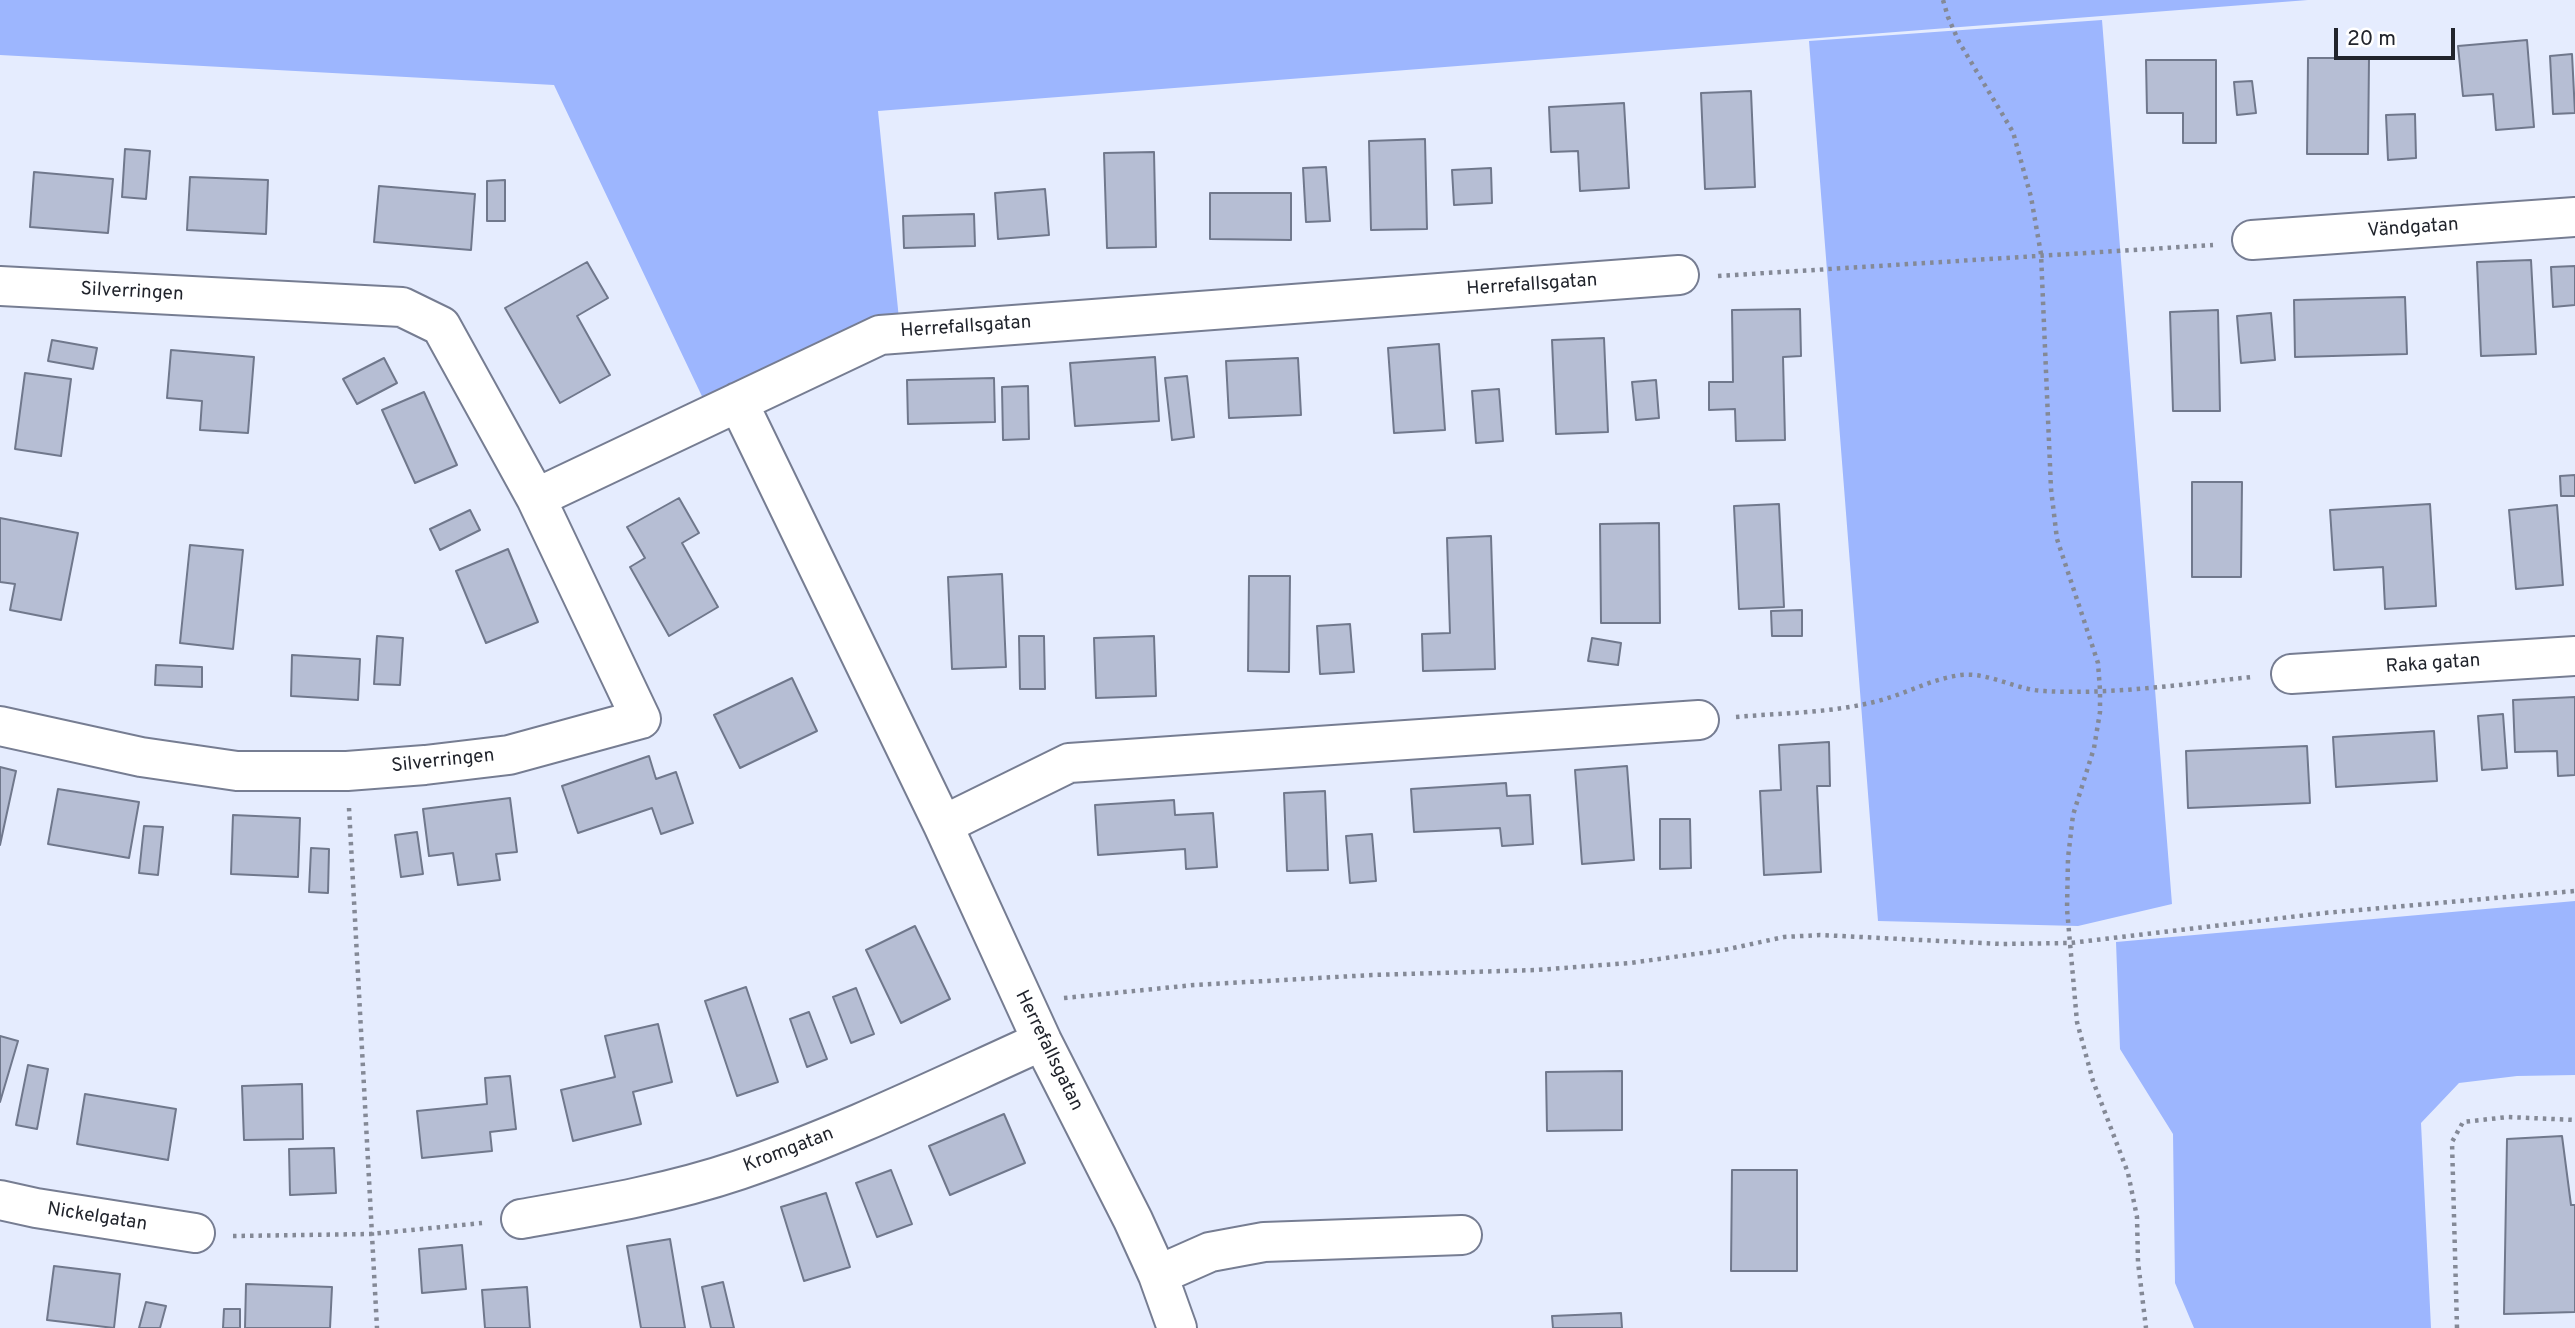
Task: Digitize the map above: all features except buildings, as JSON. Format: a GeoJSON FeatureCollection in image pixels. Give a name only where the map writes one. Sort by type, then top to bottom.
{"type":"FeatureCollection","features":[{"type":"Feature","properties":{"kind":"street","name":"Vändgatan"},"geometry":{"type":"LineString","coordinates":[[2252,240],[2575,217]]}},
{"type":"Feature","properties":{"kind":"street","name":"Herrefallsgatan"},"geometry":{"type":"LineString","coordinates":[[1177,1328],[1158,1275],[1042,1041],[943,825],[738,402],[880,335],[1679,275]]}},
{"type":"Feature","properties":{"kind":"street","name":"Silverringen"},"geometry":{"type":"LineString","coordinates":[[0,286],[401,307],[441,326],[536,498],[641,719],[509,755],[347,771],[237,771],[141,757],[0,726]]}},
{"type":"Feature","properties":{"kind":"street"},"geometry":{"type":"LineString","coordinates":[[536,498],[738,402]]}},
{"type":"Feature","properties":{"kind":"street","name":"Raka gatan"},"geometry":{"type":"LineString","coordinates":[[2291,674],[2575,656]]}},
{"type":"Feature","properties":{"kind":"street"},"geometry":{"type":"LineString","coordinates":[[943,825],[1069,763],[1699,720]]}},
{"type":"Feature","properties":{"kind":"street","name":"Kromgatan"},"geometry":{"type":"LineString","coordinates":[[522,1219],[624,1201],[738,1170],[855,1126],[1042,1041]]}},
{"type":"Feature","properties":{"kind":"street","name":"Nickelgatan"},"geometry":{"type":"LineString","coordinates":[[0,1200],[195,1233]]}},
{"type":"Feature","properties":{"kind":"street"},"geometry":{"type":"LineString","coordinates":[[1158,1275],[1210,1252],[1264,1241],[1462,1235]]}},
{"type":"Feature","properties":{"kind":"path"},"geometry":{"type":"LineString","coordinates":[[1943,0],[1959,42],[2013,132],[2031,197],[2042,254],[2051,489],[2057,539],[2098,663],[2101,690],[2094,748],[2072,826],[2068,871],[2070,943],[2077,1022],[2093,1081],[2128,1173],[2137,1217],[2138,1262],[2146,1328]]}},
{"type":"Feature","properties":{"kind":"path"},"geometry":{"type":"LineString","coordinates":[[1679,275],[1729,275],[2211,245],[2252,240]]}},
{"type":"Feature","properties":{"kind":"path"},"geometry":{"type":"LineString","coordinates":[[1699,720],[1848,707],[1876,702],[1930,682],[1962,675],[1978,676],[2040,691],[2072,692],[2291,674]]}},
{"type":"Feature","properties":{"kind":"path"},"geometry":{"type":"LineString","coordinates":[[347,771],[377,1328]]}},
{"type":"Feature","properties":{"kind":"path"},"geometry":{"type":"LineString","coordinates":[[1025,1005],[1047,999],[1194,985],[1616,964],[1724,950],[1784,937],[1820,935],[2002,944],[2070,943],[2324,913],[2575,891]]}},
{"type":"Feature","properties":{"kind":"path"},"geometry":{"type":"LineString","coordinates":[[2457,1328],[2452,1142],[2463,1122],[2508,1117],[2575,1120]]}},
{"type":"Feature","properties":{"kind":"path"},"geometry":{"type":"LineString","coordinates":[[195,1233],[251,1237],[371,1234],[522,1219]]}},
{"type":"Feature","properties":{"kind":"shaded area"},"geometry":{"type":"Polygon","coordinates":[[[0,0],[2308,0],[878,111],[899,319],[709,411],[554,85],[0,55],[0,0]]]}},
{"type":"Feature","properties":{"kind":"shaded area"},"geometry":{"type":"Polygon","coordinates":[[[2102,20],[2172,904],[2078,926],[1878,921],[1809,41],[2102,20]]]}},
{"type":"Feature","properties":{"kind":"shaded area"},"geometry":{"type":"Polygon","coordinates":[[[2575,901],[2575,1075],[2517,1076],[2459,1083],[2421,1123],[2431,1328],[2194,1328],[2175,1283],[2173,1134],[2120,1049],[2116,942],[2575,901]]]}}]}
